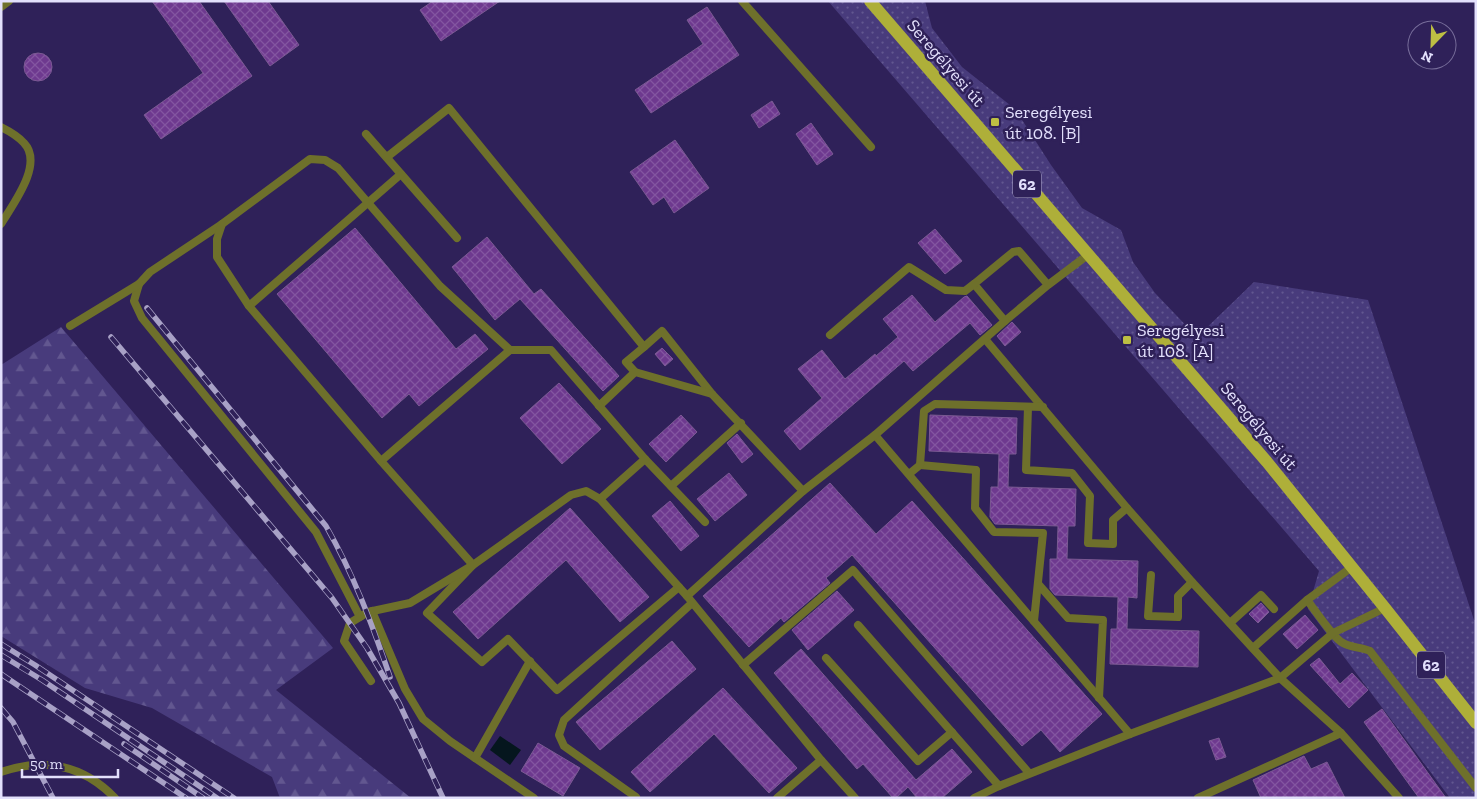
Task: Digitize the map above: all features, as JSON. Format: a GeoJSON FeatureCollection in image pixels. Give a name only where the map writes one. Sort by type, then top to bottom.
{"type":"FeatureCollection","features":[{"type":"Feature","properties":{"kind":"main road","name":"Seregélyesi út"},"geometry":{"type":"LineString","coordinates":[[870,1],[1236,425],[1352,566],[1476,723]]}},
{"type":"Feature","properties":{"kind":"lane"},"geometry":{"type":"LineString","coordinates":[[1,7],[9,1]]}},
{"type":"Feature","properties":{"kind":"lane"},"geometry":{"type":"LineString","coordinates":[[742,1],[871,147]]}},
{"type":"Feature","properties":{"kind":"lane"},"geometry":{"type":"LineString","coordinates":[[387,157],[449,108],[644,348]]}},
{"type":"Feature","properties":{"kind":"lane"},"geometry":{"type":"LineString","coordinates":[[1,127],[24,143],[30,153],[31,166],[26,180],[1,224]]}},
{"type":"Feature","properties":{"kind":"lane"},"geometry":{"type":"LineString","coordinates":[[366,134],[457,238]]}},
{"type":"Feature","properties":{"kind":"lane"},"geometry":{"type":"LineString","coordinates":[[70,326],[139,284],[150,272],[222,224],[310,159],[325,160],[338,168],[440,286],[510,350]]}},
{"type":"Feature","properties":{"kind":"lane"},"geometry":{"type":"LineString","coordinates":[[249,306],[402,174]]}},
{"type":"Feature","properties":{"kind":"lane"},"geometry":{"type":"LineString","coordinates":[[222,224],[217,239],[217,257],[249,306],[381,461],[473,565]]}},
{"type":"Feature","properties":{"kind":"lane"},"geometry":{"type":"LineString","coordinates":[[830,335],[909,267],[946,290],[965,291],[1013,252],[1019,251],[1048,285]]}},
{"type":"Feature","properties":{"kind":"lane"},"geometry":{"type":"LineString","coordinates":[[636,797],[564,746],[559,735],[564,720],[803,491],[875,435],[1005,321],[1089,254]]}},
{"type":"Feature","properties":{"kind":"lane"},"geometry":{"type":"LineString","coordinates":[[139,284],[134,301],[142,318],[316,532],[360,617]]}},
{"type":"Feature","properties":{"kind":"lane"},"geometry":{"type":"LineString","coordinates":[[974,284],[1005,321]]}},
{"type":"Feature","properties":{"kind":"lane"},"geometry":{"type":"LineString","coordinates":[[712,394],[635,372],[626,362],[662,331],[712,394],[803,491]]}},
{"type":"Feature","properties":{"kind":"lane"},"geometry":{"type":"LineString","coordinates":[[985,339],[1192,582],[1280,678],[1341,733],[1399,798]]}},
{"type":"Feature","properties":{"kind":"lane"},"geometry":{"type":"LineString","coordinates":[[381,461],[510,350],[551,350],[645,459],[705,522]]}},
{"type":"Feature","properties":{"kind":"lane"},"geometry":{"type":"LineString","coordinates":[[599,406],[635,372]]}},
{"type":"Feature","properties":{"kind":"lane"},"geometry":{"type":"LineString","coordinates":[[920,465],[924,412],[935,404],[1043,407]]}},
{"type":"Feature","properties":{"kind":"lane"},"geometry":{"type":"LineString","coordinates":[[1028,407],[1026,470],[1072,473],[1090,496],[1088,543],[1113,544],[1113,520],[1127,508]]}},
{"type":"Feature","properties":{"kind":"lane"},"geometry":{"type":"LineString","coordinates":[[670,486],[741,423]]}},
{"type":"Feature","properties":{"kind":"lane"},"geometry":{"type":"LineString","coordinates":[[875,435],[1130,734]]}},
{"type":"Feature","properties":{"kind":"lane"},"geometry":{"type":"LineString","coordinates":[[600,499],[645,459]]}},
{"type":"Feature","properties":{"kind":"lane"},"geometry":{"type":"LineString","coordinates":[[909,474],[920,465],[976,470],[975,508],[994,532],[1044,533],[1034,621]]}},
{"type":"Feature","properties":{"kind":"lane"},"geometry":{"type":"LineString","coordinates":[[371,681],[344,641],[350,622],[372,611],[410,603],[473,565],[571,495],[586,491],[600,499],[679,587],[820,760],[855,798]]}},
{"type":"Feature","properties":{"kind":"lane"},"geometry":{"type":"LineString","coordinates":[[473,565],[427,613],[482,662],[508,639],[558,690],[679,587]]}},
{"type":"Feature","properties":{"kind":"lane"},"geometry":{"type":"LineString","coordinates":[[1253,648],[1307,600],[1352,566]]}},
{"type":"Feature","properties":{"kind":"lane"},"geometry":{"type":"LineString","coordinates":[[743,665],[852,570],[1029,774]]}},
{"type":"Feature","properties":{"kind":"lane"},"geometry":{"type":"LineString","coordinates":[[1150,575],[1148,616],[1178,616],[1178,596],[1192,582]]}},
{"type":"Feature","properties":{"kind":"lane"},"geometry":{"type":"LineString","coordinates":[[1039,586],[1068,618],[1103,620],[1099,698]]}},
{"type":"Feature","properties":{"kind":"lane"},"geometry":{"type":"LineString","coordinates":[[1230,623],[1261,595],[1274,609]]}},
{"type":"Feature","properties":{"kind":"lane"},"geometry":{"type":"LineString","coordinates":[[1307,600],[1341,642],[1352,647],[1361,647],[1370,651],[1476,788]]}},
{"type":"Feature","properties":{"kind":"lane"},"geometry":{"type":"LineString","coordinates":[[974,798],[999,786],[1130,734],[1280,678],[1333,634],[1385,608]]}},
{"type":"Feature","properties":{"kind":"lane"},"geometry":{"type":"LineString","coordinates":[[372,611],[405,689],[423,719],[450,741],[534,798]]}},
{"type":"Feature","properties":{"kind":"lane"},"geometry":{"type":"LineString","coordinates":[[858,625],[999,786]]}},
{"type":"Feature","properties":{"kind":"lane"},"geometry":{"type":"LineString","coordinates":[[826,658],[918,761],[952,732]]}},
{"type":"Feature","properties":{"kind":"lane"},"geometry":{"type":"LineString","coordinates":[[475,758],[530,661]]}},
{"type":"Feature","properties":{"kind":"lane"},"geometry":{"type":"LineString","coordinates":[[1198,798],[1341,733]]}},
{"type":"Feature","properties":{"kind":"lane"},"geometry":{"type":"LineString","coordinates":[[778,798],[820,760]]}},
{"type":"Feature","properties":{"kind":"lane"},"geometry":{"type":"LineString","coordinates":[[1,772],[19,766],[52,764],[70,768],[89,778],[115,798]]}},
{"type":"Feature","properties":{"kind":"green space"},"geometry":{"type":"Polygon","coordinates":[[[828,1],[925,1],[932,28],[962,67],[1015,109],[1051,165],[1082,208],[1121,230],[1133,262],[1155,293],[1197,337],[1254,282],[1368,300],[1474,620],[1476,620],[1476,798],[1450,798],[1308,609],[1319,571],[828,1]]]}},
{"type":"Feature","properties":{"kind":"green space"},"geometry":{"type":"Polygon","coordinates":[[[61,327],[333,648],[276,690],[411,798],[280,798],[272,777],[152,708],[85,688],[1,636],[1,365],[61,327]]]}},
{"type":"Feature","properties":{"kind":"water"},"geometry":{"type":"Polygon","coordinates":[[[500,736],[521,750],[510,765],[490,750],[500,736]]]}},
{"type":"Feature","properties":{"kind":"building"},"geometry":{"type":"Polygon","coordinates":[[[152,1],[199,1],[252,76],[161,139],[144,115],[203,73],[152,1]]]}},
{"type":"Feature","properties":{"kind":"building"},"geometry":{"type":"Polygon","coordinates":[[[224,1],[268,1],[299,45],[270,66],[224,1]]]}},
{"type":"Feature","properties":{"kind":"building"},"geometry":{"type":"Polygon","coordinates":[[[433,1],[500,1],[441,41],[420,10],[433,1]]]}},
{"type":"Feature","properties":{"kind":"building"},"geometry":{"type":"Polygon","coordinates":[[[707,7],[739,55],[651,113],[635,90],[703,44],[687,20],[707,7]]]}},
{"type":"Feature","properties":{"kind":"building"},"geometry":{"type":"Polygon","coordinates":[[[38,53],[48,57],[52,67],[48,77],[38,81],[28,77],[24,67],[28,57],[38,53]]]}},
{"type":"Feature","properties":{"kind":"building"},"geometry":{"type":"Polygon","coordinates":[[[772,101],[780,114],[759,128],[751,115],[772,101]]]}},
{"type":"Feature","properties":{"kind":"building"},"geometry":{"type":"Polygon","coordinates":[[[811,123],[833,154],[817,165],[796,134],[811,123]]]}},
{"type":"Feature","properties":{"kind":"building"},"geometry":{"type":"Polygon","coordinates":[[[675,140],[709,188],[674,213],[664,197],[653,205],[630,172],[675,140]]]}},
{"type":"Feature","properties":{"kind":"building"},"geometry":{"type":"Polygon","coordinates":[[[355,228],[456,349],[475,334],[488,349],[419,406],[409,394],[382,418],[277,294],[355,228]]]}},
{"type":"Feature","properties":{"kind":"building"},"geometry":{"type":"Polygon","coordinates":[[[935,229],[962,261],[945,274],[918,243],[935,229]]]}},
{"type":"Feature","properties":{"kind":"building"},"geometry":{"type":"Polygon","coordinates":[[[487,237],[534,294],[541,289],[619,376],[603,391],[520,299],[495,320],[452,267],[487,237]]]}},
{"type":"Feature","properties":{"kind":"building"},"geometry":{"type":"Polygon","coordinates":[[[912,295],[935,322],[967,296],[992,325],[980,335],[970,323],[913,371],[904,361],[800,450],[784,431],[822,398],[798,369],[822,350],[845,379],[898,337],[883,319],[912,295]]]}},
{"type":"Feature","properties":{"kind":"building"},"geometry":{"type":"Polygon","coordinates":[[[1012,322],[1021,332],[1005,346],[997,336],[1012,322]]]}},
{"type":"Feature","properties":{"kind":"building"},"geometry":{"type":"Polygon","coordinates":[[[662,348],[673,359],[665,366],[655,354],[662,348]]]}},
{"type":"Feature","properties":{"kind":"building"},"geometry":{"type":"Polygon","coordinates":[[[559,383],[601,429],[562,464],[520,418],[559,383]]]}},
{"type":"Feature","properties":{"kind":"building"},"geometry":{"type":"Polygon","coordinates":[[[681,415],[697,432],[666,462],[649,444],[681,415]]]}},
{"type":"Feature","properties":{"kind":"building"},"geometry":{"type":"Polygon","coordinates":[[[930,415],[1017,418],[1016,454],[1009,454],[1008,487],[1076,489],[1075,526],[1068,526],[1067,559],[1138,561],[1137,598],[1128,597],[1127,629],[1199,631],[1198,667],[1110,664],[1111,629],[1117,629],[1118,597],[1055,595],[1050,589],[1050,559],[1057,559],[1058,526],[995,524],[990,517],[991,487],[998,487],[999,454],[929,451],[930,415]]]}},
{"type":"Feature","properties":{"kind":"building"},"geometry":{"type":"Polygon","coordinates":[[[737,434],[753,454],[742,463],[727,443],[737,434]]]}},
{"type":"Feature","properties":{"kind":"building"},"geometry":{"type":"Polygon","coordinates":[[[729,473],[747,495],[715,521],[697,499],[729,473]]]}},
{"type":"Feature","properties":{"kind":"building"},"geometry":{"type":"Polygon","coordinates":[[[830,483],[876,534],[912,501],[1102,714],[1060,752],[1041,730],[1022,746],[852,555],[826,578],[830,583],[784,622],[781,618],[749,647],[703,596],[830,483]]]}},
{"type":"Feature","properties":{"kind":"building"},"geometry":{"type":"Polygon","coordinates":[[[670,501],[699,536],[681,551],[652,516],[670,501]]]}},
{"type":"Feature","properties":{"kind":"building"},"geometry":{"type":"Polygon","coordinates":[[[570,508],[649,597],[620,622],[566,560],[478,639],[453,612],[570,508]]]}},
{"type":"Feature","properties":{"kind":"building"},"geometry":{"type":"Polygon","coordinates":[[[837,591],[854,610],[808,650],[792,630],[837,591]]]}},
{"type":"Feature","properties":{"kind":"building"},"geometry":{"type":"Polygon","coordinates":[[[1261,603],[1269,612],[1258,623],[1249,614],[1261,603]]]}},
{"type":"Feature","properties":{"kind":"building"},"geometry":{"type":"Polygon","coordinates":[[[1305,615],[1318,630],[1297,649],[1283,634],[1305,615]]]}},
{"type":"Feature","properties":{"kind":"building"},"geometry":{"type":"Polygon","coordinates":[[[672,641],[696,669],[600,750],[576,722],[672,641]]]}},
{"type":"Feature","properties":{"kind":"building"},"geometry":{"type":"Polygon","coordinates":[[[801,649],[916,780],[952,749],[972,772],[942,798],[917,798],[908,787],[896,798],[893,798],[863,764],[857,769],[774,673],[801,649]]]}},
{"type":"Feature","properties":{"kind":"building"},"geometry":{"type":"Polygon","coordinates":[[[1319,658],[1340,684],[1352,673],[1368,690],[1349,708],[1310,665],[1319,658]]]}},
{"type":"Feature","properties":{"kind":"building"},"geometry":{"type":"Polygon","coordinates":[[[723,688],[797,768],[769,793],[714,734],[650,792],[631,772],[723,688]]]}},
{"type":"Feature","properties":{"kind":"building"},"geometry":{"type":"Polygon","coordinates":[[[1382,709],[1446,798],[1419,798],[1364,722],[1382,709]]]}},
{"type":"Feature","properties":{"kind":"building"},"geometry":{"type":"Polygon","coordinates":[[[1219,738],[1226,757],[1216,760],[1209,741],[1219,738]]]}},
{"type":"Feature","properties":{"kind":"building"},"geometry":{"type":"Polygon","coordinates":[[[538,743],[580,768],[563,796],[521,771],[538,743]]]}},
{"type":"Feature","properties":{"kind":"building"},"geometry":{"type":"Polygon","coordinates":[[[1304,756],[1311,769],[1327,762],[1345,798],[1261,798],[1253,780],[1304,756]]]}},
{"type":"Feature","properties":{"kind":"railway"},"geometry":{"type":"LineString","coordinates":[[147,308],[326,526],[362,600],[390,677]]}},
{"type":"Feature","properties":{"kind":"railway"},"geometry":{"type":"LineString","coordinates":[[111,337],[332,598],[367,648],[399,703],[443,798]]}},
{"type":"Feature","properties":{"kind":"railway"},"geometry":{"type":"LineString","coordinates":[[1,644],[234,798]]}},
{"type":"Feature","properties":{"kind":"railway"},"geometry":{"type":"LineString","coordinates":[[1,655],[42,680],[217,798]]}},
{"type":"Feature","properties":{"kind":"railway"},"geometry":{"type":"LineString","coordinates":[[1,674],[186,798]]}},
{"type":"Feature","properties":{"kind":"railway"},"geometry":{"type":"LineString","coordinates":[[1,708],[13,722],[53,798]]}},
{"type":"Feature","properties":{"kind":"railway"},"geometry":{"type":"LineString","coordinates":[[124,744],[203,798]]}},
{"type":"Feature","properties":{"kind":"place","name":"Seregélyesi út 108. [B]"},"geometry":{"type":"Point","coordinates":[995,122]}},
{"type":"Feature","properties":{"kind":"place","name":"Seregélyesi út 108. [A]"},"geometry":{"type":"Point","coordinates":[1127,340]}}]}
